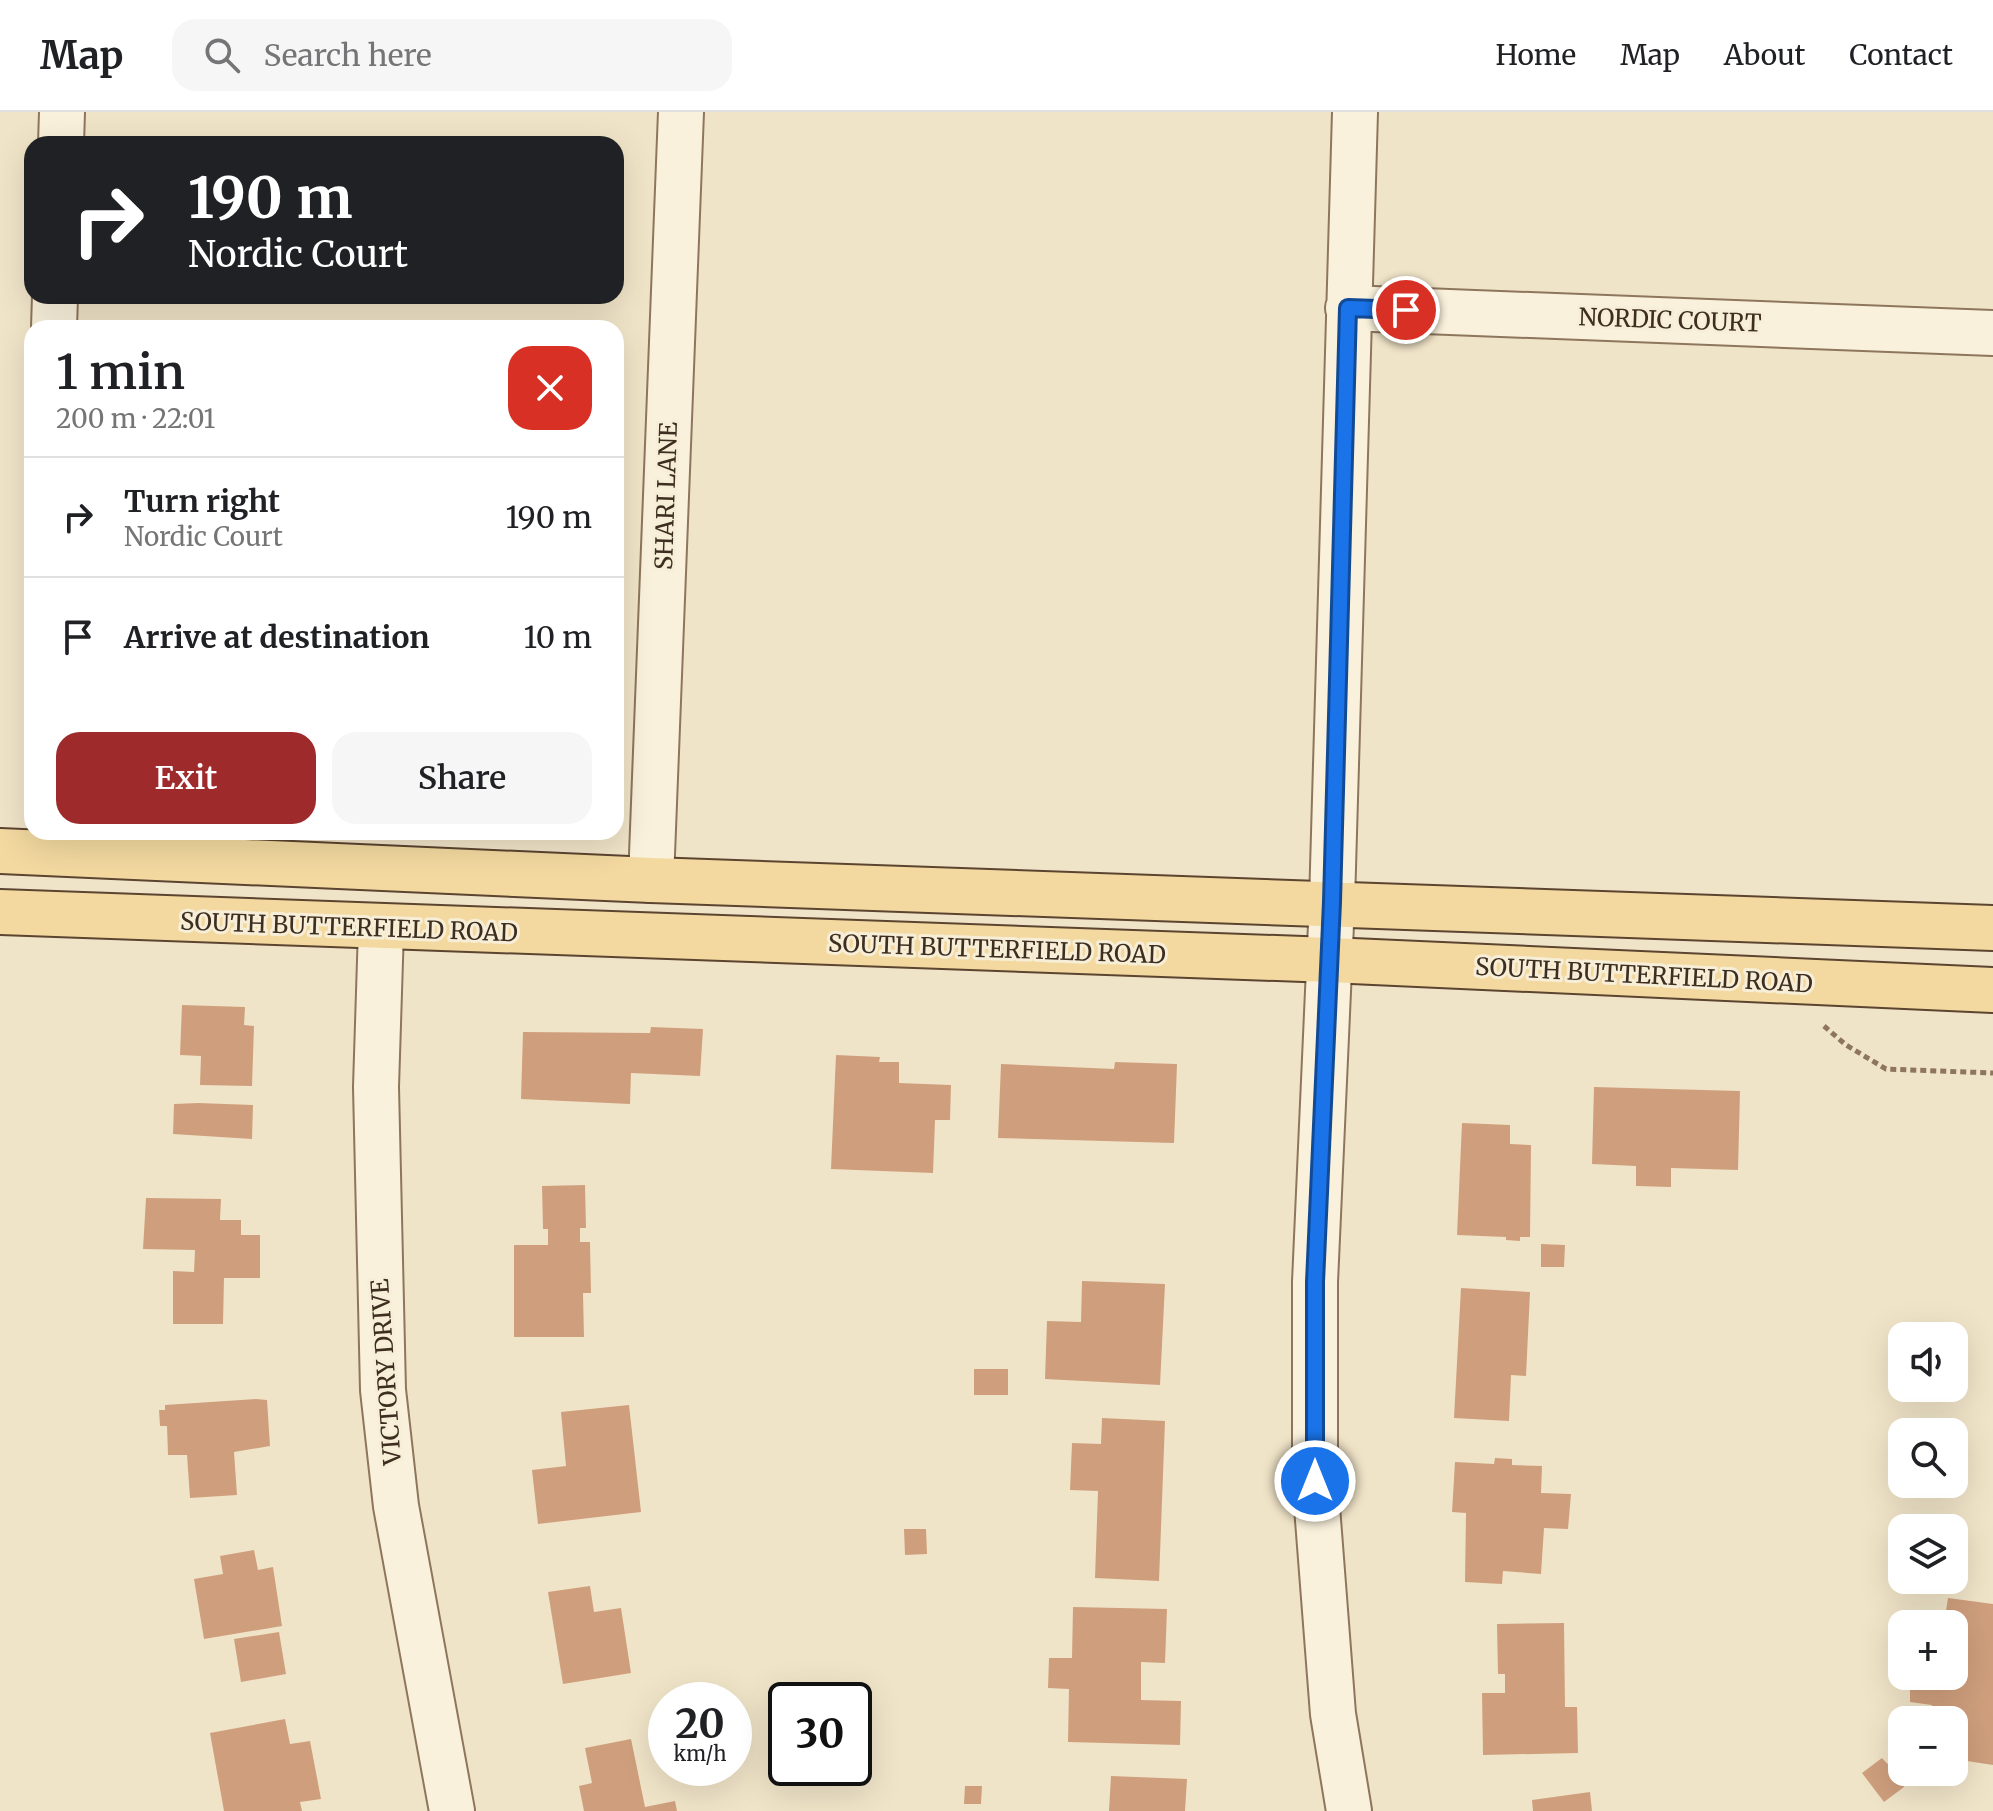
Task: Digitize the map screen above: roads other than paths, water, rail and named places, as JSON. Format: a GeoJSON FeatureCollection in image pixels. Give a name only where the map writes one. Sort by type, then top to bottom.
{"type":"FeatureCollection","features":[{"type":"Feature","properties":{"kind":"main road"},"geometry":{"type":"LineString","coordinates":[[22,845],[651,880],[1993,928]]}},
{"type":"Feature","properties":{"kind":"main road","name":"SOUTH BUTTERFIELD ROAD"},"geometry":{"type":"LineString","coordinates":[[0,912],[381,929],[1330,960],[1993,990]]}},
{"type":"Feature","properties":{"kind":"street"},"geometry":{"type":"LineString","coordinates":[[61,136],[62,112]]}},
{"type":"Feature","properties":{"kind":"street","name":"SHARI LANE"},"geometry":{"type":"LineString","coordinates":[[651,880],[681,112]]}},
{"type":"Feature","properties":{"kind":"street"},"geometry":{"type":"LineString","coordinates":[[1349,1811],[1333,1714],[1315,1481],[1316,1267],[1332,902],[1355,112]]}},
{"type":"Feature","properties":{"kind":"street","name":"NORDIC COURT"},"geometry":{"type":"LineString","coordinates":[[1348,308],[1993,333]]}},
{"type":"Feature","properties":{"kind":"street","name":"VICTORY DRIVE"},"geometry":{"type":"LineString","coordinates":[[381,929],[376,1101],[383,1390],[396,1506],[452,1811]]}}]}
